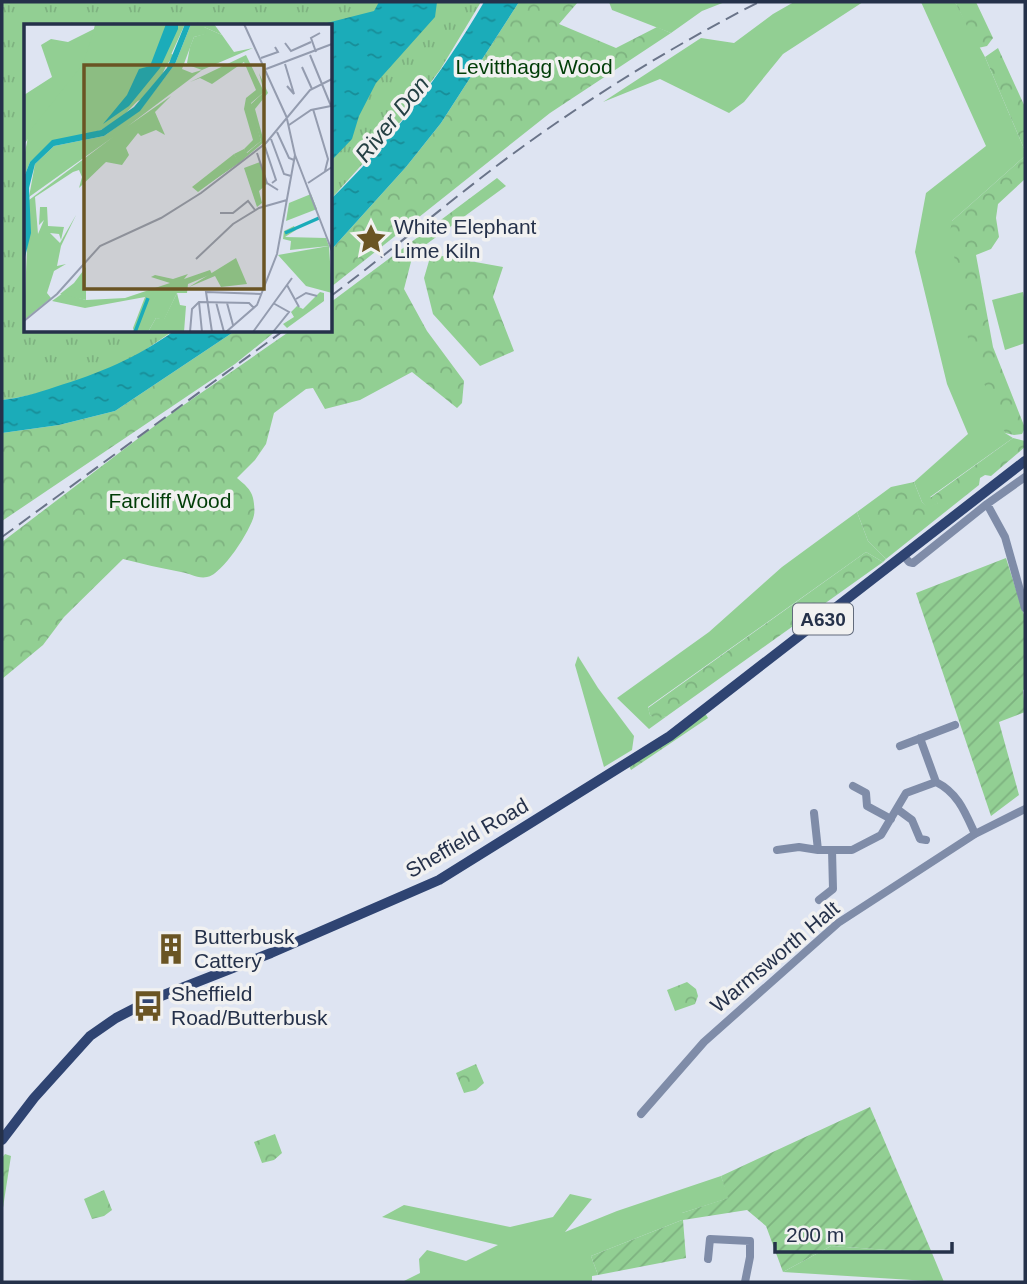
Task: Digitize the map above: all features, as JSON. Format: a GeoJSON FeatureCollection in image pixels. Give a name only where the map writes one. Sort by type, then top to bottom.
{"type":"FeatureCollection","features":[{"type":"Feature","properties":{"kind":"main road","name":"Sheffield Road"},"geometry":{"type":"LineString","coordinates":[[2,1140],[34,1098],[90,1036],[116,1018],[151,1000],[271,953],[439,880],[670,736],[1025,461]]}},
{"type":"Feature","properties":{"kind":"street","name":"Sheffield Road"},"geometry":{"type":"LineString","coordinates":[[904,556],[912,563],[1025,477]]}},
{"type":"Feature","properties":{"kind":"street"},"geometry":{"type":"LineString","coordinates":[[987,504],[1005,537],[1025,608]]}},
{"type":"Feature","properties":{"kind":"street"},"geometry":{"type":"LineString","coordinates":[[900,747],[955,725]]}},
{"type":"Feature","properties":{"kind":"street"},"geometry":{"type":"LineString","coordinates":[[920,738],[936,782],[948,788],[960,802],[975,834]]}},
{"type":"Feature","properties":{"kind":"street"},"geometry":{"type":"LineString","coordinates":[[777,850],[799,847],[852,850],[881,835],[906,793],[936,782]]}},
{"type":"Feature","properties":{"kind":"street"},"geometry":{"type":"LineString","coordinates":[[853,786],[866,793],[867,807],[891,819]]}},
{"type":"Feature","properties":{"kind":"street"},"geometry":{"type":"LineString","coordinates":[[897,809],[912,820],[920,840]]}},
{"type":"Feature","properties":{"kind":"street","name":"Warmsworth Halt"},"geometry":{"type":"LineString","coordinates":[[641,1114],[704,1041],[838,923],[975,834],[1025,809]]}},
{"type":"Feature","properties":{"kind":"street"},"geometry":{"type":"LineString","coordinates":[[814,813],[818,850]]}},
{"type":"Feature","properties":{"kind":"street"},"geometry":{"type":"LineString","coordinates":[[819,900],[833,889],[832,850]]}},
{"type":"Feature","properties":{"kind":"street"},"geometry":{"type":"LineString","coordinates":[[708,1259],[710,1239],[750,1241],[745,1282]]}},
{"type":"Feature","properties":{"kind":"green space"},"geometry":{"type":"Polygon","coordinates":[[[2,2],[481,2],[440,70],[402,120],[332,198],[332,24],[24,24],[24,332],[171,332],[132,358],[86,379],[51,390],[2,400],[2,2]]]}},
{"type":"Feature","properties":{"kind":"green space","name":"Levitthagg Wood"},"geometry":{"type":"Polygon","coordinates":[[[519,2],[578,2],[559,24],[616,48],[657,27],[671,33],[550,113],[332,286],[332,249],[406,167],[441,123],[519,2]]]}},
{"type":"Feature","properties":{"kind":"green space"},"geometry":{"type":"Polygon","coordinates":[[[609,2],[725,2],[702,11],[671,33],[612,10],[609,2]]]}},
{"type":"Feature","properties":{"kind":"green space"},"geometry":{"type":"Polygon","coordinates":[[[794,2],[863,2],[783,54],[744,102],[729,113],[660,79],[603,102],[701,38],[734,43],[794,2]]]}},
{"type":"Feature","properties":{"kind":"green space"},"geometry":{"type":"Polygon","coordinates":[[[921,2],[955,2],[985,57],[1025,151],[1025,156],[952,221],[1005,433],[1013,438],[930,497],[939,503],[928,508],[922,502],[914,482],[968,434],[947,384],[915,252],[926,193],[986,146],[921,2]]]}},
{"type":"Feature","properties":{"kind":"green space"},"geometry":{"type":"Polygon","coordinates":[[[955,2],[976,2],[993,38],[987,46],[978,48],[955,2]]]}},
{"type":"Feature","properties":{"kind":"green space"},"geometry":{"type":"Polygon","coordinates":[[[998,48],[1025,107],[1025,151],[985,57],[998,48]]]}},
{"type":"Feature","properties":{"kind":"green space"},"geometry":{"type":"Polygon","coordinates":[[[1025,156],[1025,179],[998,204],[996,218],[999,237],[991,249],[976,255],[993,347],[1025,428],[1022,434],[1014,435],[1005,433],[970,350],[950,232],[952,221],[1025,156]]]}},
{"type":"Feature","properties":{"kind":"green space","name":"Farcliff Wood"},"geometry":{"type":"Polygon","coordinates":[[[497,178],[506,186],[413,254],[404,289],[427,331],[464,381],[462,403],[457,408],[412,372],[360,400],[325,409],[313,388],[306,389],[274,413],[266,444],[237,478],[252,495],[254,515],[242,541],[220,569],[207,577],[200,577],[123,559],[64,617],[43,645],[2,679],[2,542],[165,418],[289,332],[332,332],[332,301],[497,178]]]}},
{"type":"Feature","properties":{"kind":"green space"},"geometry":{"type":"Polygon","coordinates":[[[431,254],[503,267],[493,297],[514,351],[480,366],[433,314],[424,278],[431,254]]]}},
{"type":"Feature","properties":{"kind":"green space"},"geometry":{"type":"Polygon","coordinates":[[[1023,292],[1025,343],[1005,350],[992,300],[1023,292]]]}},
{"type":"Feature","properties":{"kind":"green space"},"geometry":{"type":"Polygon","coordinates":[[[234,332],[275,332],[235,364],[2,521],[2,433],[59,425],[115,411],[234,332]]]}},
{"type":"Feature","properties":{"kind":"green space"},"geometry":{"type":"Polygon","coordinates":[[[1013,438],[1025,441],[1025,447],[991,476],[980,478],[979,485],[886,559],[868,541],[857,512],[891,487],[914,482],[922,502],[928,507],[938,503],[930,498],[1013,438]]]}},
{"type":"Feature","properties":{"kind":"green space"},"geometry":{"type":"Polygon","coordinates":[[[857,512],[868,541],[886,559],[883,562],[866,552],[648,707],[650,715],[656,718],[667,716],[649,729],[617,698],[709,632],[782,567],[857,512]]]}},
{"type":"Feature","properties":{"kind":"green space"},"geometry":{"type":"Polygon","coordinates":[[[866,552],[883,562],[667,716],[656,719],[650,715],[648,708],[866,552]]]}},
{"type":"Feature","properties":{"kind":"green space"},"geometry":{"type":"Polygon","coordinates":[[[1006,558],[1025,618],[1025,712],[999,722],[1019,795],[991,816],[916,593],[1006,558]]]}},
{"type":"Feature","properties":{"kind":"green space"},"geometry":{"type":"Polygon","coordinates":[[[578,656],[634,736],[632,750],[604,767],[575,665],[578,656]]]}},
{"type":"Feature","properties":{"kind":"green space"},"geometry":{"type":"Polygon","coordinates":[[[705,713],[708,718],[631,770],[629,766],[705,713]]]}},
{"type":"Feature","properties":{"kind":"green space"},"geometry":{"type":"Polygon","coordinates":[[[687,982],[696,989],[698,996],[695,1004],[675,1011],[667,990],[687,982]]]}},
{"type":"Feature","properties":{"kind":"green space"},"geometry":{"type":"Polygon","coordinates":[[[476,1064],[484,1083],[476,1090],[464,1093],[456,1073],[476,1064]]]}},
{"type":"Feature","properties":{"kind":"green space"},"geometry":{"type":"Polygon","coordinates":[[[870,1107],[932,1253],[831,1246],[783,1272],[766,1226],[747,1210],[683,1220],[686,1258],[598,1275],[591,1256],[682,1220],[682,1213],[728,1198],[721,1176],[870,1107]]]}},
{"type":"Feature","properties":{"kind":"green space"},"geometry":{"type":"Polygon","coordinates":[[[275,1134],[282,1153],[274,1160],[262,1163],[254,1142],[275,1134]]]}},
{"type":"Feature","properties":{"kind":"green space"},"geometry":{"type":"Polygon","coordinates":[[[5,1154],[11,1156],[2,1214],[2,1158],[5,1154]]]}},
{"type":"Feature","properties":{"kind":"green space"},"geometry":{"type":"Polygon","coordinates":[[[721,1176],[729,1198],[682,1213],[682,1220],[591,1256],[598,1275],[592,1276],[592,1282],[402,1282],[420,1273],[419,1259],[427,1250],[466,1261],[498,1245],[382,1217],[404,1205],[510,1227],[553,1217],[570,1194],[592,1199],[565,1232],[617,1211],[721,1176]]]}},
{"type":"Feature","properties":{"kind":"green space"},"geometry":{"type":"Polygon","coordinates":[[[104,1190],[112,1210],[104,1216],[92,1219],[84,1199],[104,1190]]]}},
{"type":"Feature","properties":{"kind":"green space"},"geometry":{"type":"Polygon","coordinates":[[[831,1246],[932,1253],[944,1282],[783,1272],[831,1246]]]}},
{"type":"Feature","properties":{"kind":"water"},"geometry":{"type":"Polygon","coordinates":[[[379,2],[437,2],[435,17],[376,83],[359,116],[352,139],[332,160],[332,24],[323,24],[374,11],[379,2]]]}},
{"type":"Feature","properties":{"kind":"water"},"geometry":{"type":"Polygon","coordinates":[[[484,2],[519,2],[441,123],[406,167],[332,249],[332,198],[395,130],[451,55],[484,2]]]}},
{"type":"Feature","properties":{"kind":"water"},"geometry":{"type":"Polygon","coordinates":[[[172,332],[234,332],[115,411],[59,425],[2,433],[2,400],[71,382],[146,349],[172,332]]]}},
{"type":"Feature","properties":{"kind":"railway"},"geometry":{"type":"LineString","coordinates":[[332,295],[481,178],[559,121],[672,50],[759,2]]}},
{"type":"Feature","properties":{"kind":"railway"},"geometry":{"type":"LineString","coordinates":[[2,537],[282,332]]}},
{"type":"Feature","properties":{"kind":"place","name":"White Elephant Lime Kiln"},"geometry":{"type":"Point","coordinates":[371,239]}},
{"type":"Feature","properties":{"kind":"place","name":"Butterbusk Cattery"},"geometry":{"type":"Point","coordinates":[171,949]}},
{"type":"Feature","properties":{"kind":"place","name":"Sheffield Road/Butterbusk"},"geometry":{"type":"Point","coordinates":[148,1006]}},
{"type":"Feature","properties":{"kind":"water label","name":"River Don"},"geometry":{"type":"Point","coordinates":[392,119]}}]}
